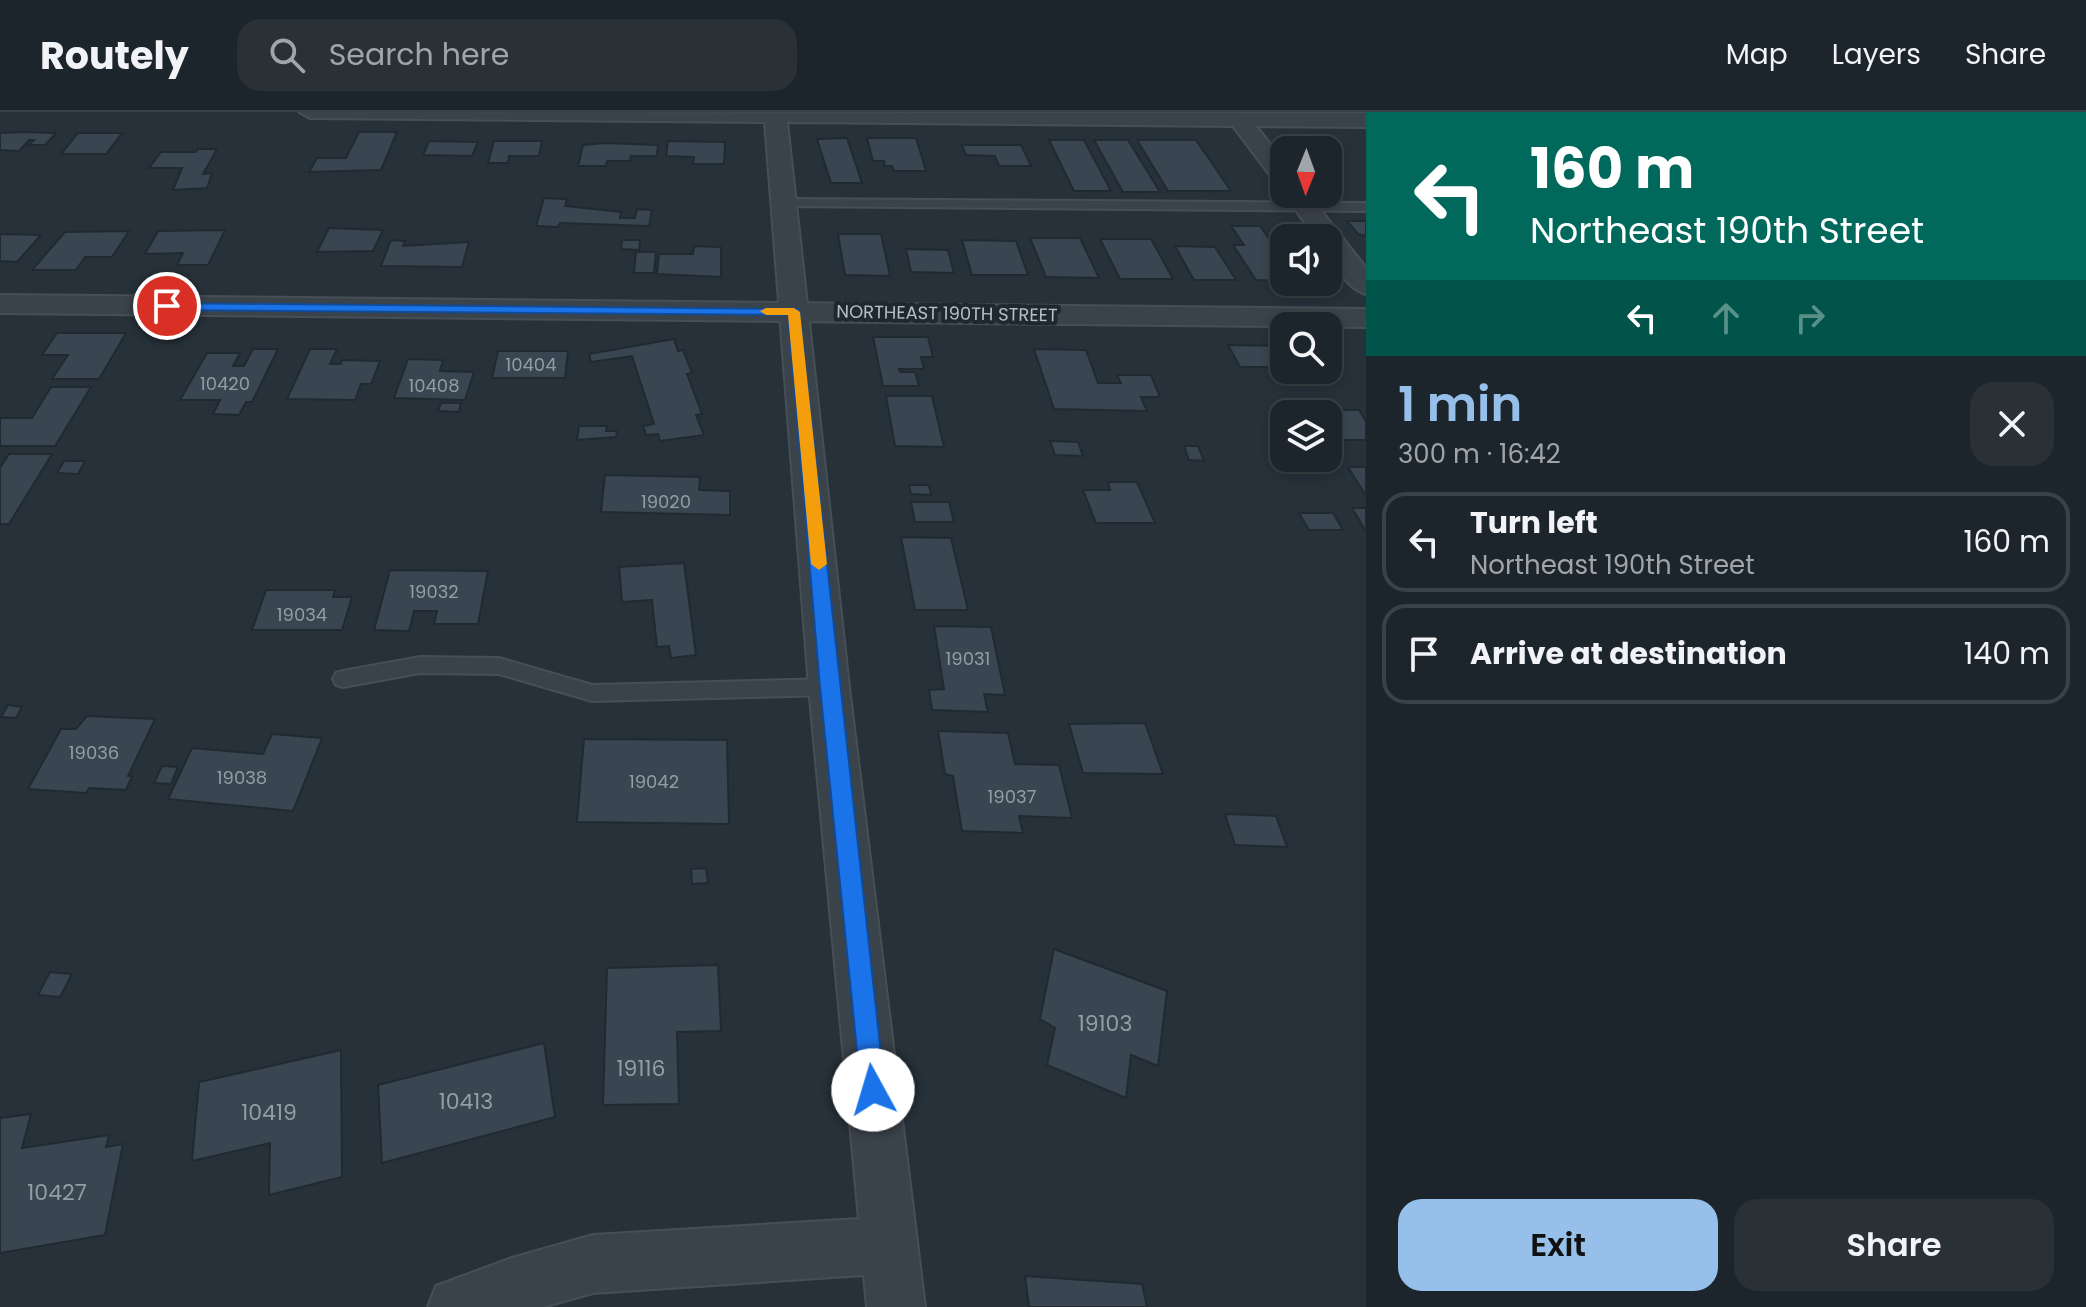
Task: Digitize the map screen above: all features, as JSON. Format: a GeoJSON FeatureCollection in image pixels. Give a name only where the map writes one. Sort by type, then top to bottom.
{"type":"FeatureCollection","features":[{"type":"Feature","properties":{"kind":"street"},"geometry":{"type":"LineString","coordinates":[[310,112],[1237,116],[1366,120]]}},
{"type":"Feature","properties":{"kind":"street"},"geometry":{"type":"LineString","coordinates":[[775,114],[829,687],[896,1307]]}},
{"type":"Feature","properties":{"kind":"street"},"geometry":{"type":"LineString","coordinates":[[1237,116],[1270,160]]}},
{"type":"Feature","properties":{"kind":"street"},"geometry":{"type":"LineString","coordinates":[[1307,208],[1366,286]]}},
{"type":"Feature","properties":{"kind":"street","name":"NORTHEAST 190TH STREET"},"geometry":{"type":"LineString","coordinates":[[3,308],[1366,318]]}},
{"type":"Feature","properties":{"kind":"street"},"geometry":{"type":"LineString","coordinates":[[457,1307],[512,1287],[593,1264],[889,1245]]}},
{"type":"Feature","properties":{"kind":"lane"},"geometry":{"type":"LineString","coordinates":[[784,203],[1270,200]]}},
{"type":"Feature","properties":{"kind":"lane"},"geometry":{"type":"LineString","coordinates":[[1342,204],[1366,207]]}},
{"type":"Feature","properties":{"kind":"lane"},"geometry":{"type":"LineString","coordinates":[[343,679],[420,665],[499,666],[592,693],[829,687]]}},
{"type":"Feature","properties":{"kind":"building"},"geometry":{"type":"Polygon","coordinates":[[[359,132],[397,132],[381,170],[309,172],[317,158],[346,158],[359,132]]]}},
{"type":"Feature","properties":{"kind":"building"},"geometry":{"type":"Polygon","coordinates":[[[0,133],[56,133],[45,145],[29,145],[34,140],[29,140],[19,151],[0,150],[0,133]]]}},
{"type":"Feature","properties":{"kind":"building"},"geometry":{"type":"Polygon","coordinates":[[[78,133],[122,133],[106,154],[61,154],[78,133]]]}},
{"type":"Feature","properties":{"kind":"building"},"geometry":{"type":"Polygon","coordinates":[[[847,138],[862,183],[831,183],[817,139],[847,138]]]}},
{"type":"Feature","properties":{"kind":"building"},"geometry":{"type":"Polygon","coordinates":[[[867,138],[916,138],[926,171],[894,171],[892,166],[885,166],[884,161],[873,161],[867,138]]]}},
{"type":"Feature","properties":{"kind":"building"},"geometry":{"type":"Polygon","coordinates":[[[1049,140],[1084,140],[1111,191],[1074,191],[1049,140]]]}},
{"type":"Feature","properties":{"kind":"building"},"geometry":{"type":"Polygon","coordinates":[[[1094,140],[1128,140],[1160,192],[1123,192],[1094,140]]]}},
{"type":"Feature","properties":{"kind":"building"},"geometry":{"type":"Polygon","coordinates":[[[1137,140],[1196,140],[1231,191],[1168,191],[1137,140]]]}},
{"type":"Feature","properties":{"kind":"building"},"geometry":{"type":"Polygon","coordinates":[[[429,141],[478,142],[472,156],[423,155],[429,141]]]}},
{"type":"Feature","properties":{"kind":"building"},"geometry":{"type":"Polygon","coordinates":[[[494,141],[542,141],[539,156],[509,156],[508,163],[488,163],[494,141]]]}},
{"type":"Feature","properties":{"kind":"building"},"geometry":{"type":"Polygon","coordinates":[[[668,141],[725,142],[724,164],[693,164],[694,157],[666,156],[668,141]]]}},
{"type":"Feature","properties":{"kind":"building"},"geometry":{"type":"Polygon","coordinates":[[[583,145],[658,145],[657,156],[631,156],[630,161],[607,161],[606,166],[578,166],[583,145]]]}},
{"type":"Feature","properties":{"kind":"building"},"geometry":{"type":"Polygon","coordinates":[[[962,145],[1021,145],[1031,166],[999,166],[995,156],[966,155],[962,145]]]}},
{"type":"Feature","properties":{"kind":"building"},"geometry":{"type":"Polygon","coordinates":[[[198,149],[217,149],[203,174],[212,173],[207,188],[173,190],[182,168],[149,168],[161,152],[196,152],[198,149]]]}},
{"type":"Feature","properties":{"kind":"building"},"geometry":{"type":"Polygon","coordinates":[[[544,198],[567,199],[565,206],[621,212],[620,218],[635,218],[637,209],[652,210],[649,226],[560,223],[558,227],[536,226],[544,198]]]}},
{"type":"Feature","properties":{"kind":"building"},"geometry":{"type":"Polygon","coordinates":[[[1347,221],[1366,221],[1366,236],[1358,234],[1347,221]]]}},
{"type":"Feature","properties":{"kind":"building"},"geometry":{"type":"Polygon","coordinates":[[[1231,226],[1260,226],[1270,240],[1270,280],[1256,280],[1233,245],[1244,245],[1231,226]]]}},
{"type":"Feature","properties":{"kind":"building"},"geometry":{"type":"Polygon","coordinates":[[[329,228],[383,230],[373,251],[317,252],[329,228]]]}},
{"type":"Feature","properties":{"kind":"building"},"geometry":{"type":"Polygon","coordinates":[[[225,230],[208,265],[177,265],[183,253],[145,254],[158,231],[225,230]]]}},
{"type":"Feature","properties":{"kind":"building"},"geometry":{"type":"Polygon","coordinates":[[[129,231],[112,257],[85,257],[76,270],[32,270],[65,232],[129,231]]]}},
{"type":"Feature","properties":{"kind":"building"},"geometry":{"type":"Polygon","coordinates":[[[0,234],[41,235],[17,262],[0,261],[0,234]]]}},
{"type":"Feature","properties":{"kind":"building"},"geometry":{"type":"Polygon","coordinates":[[[838,234],[881,234],[890,276],[845,275],[838,234]]]}},
{"type":"Feature","properties":{"kind":"building"},"geometry":{"type":"Polygon","coordinates":[[[1030,238],[1080,238],[1099,278],[1046,277],[1030,238]]]}},
{"type":"Feature","properties":{"kind":"building"},"geometry":{"type":"Polygon","coordinates":[[[1100,239],[1151,239],[1173,279],[1120,279],[1100,239]]]}},
{"type":"Feature","properties":{"kind":"building"},"geometry":{"type":"Polygon","coordinates":[[[391,240],[405,241],[403,246],[469,242],[462,267],[381,266],[391,240]]]}},
{"type":"Feature","properties":{"kind":"building"},"geometry":{"type":"Polygon","coordinates":[[[622,240],[640,240],[639,250],[621,249],[622,240]]]}},
{"type":"Feature","properties":{"kind":"building"},"geometry":{"type":"Polygon","coordinates":[[[962,240],[1016,241],[1028,275],[972,275],[962,240]]]}},
{"type":"Feature","properties":{"kind":"building"},"geometry":{"type":"Polygon","coordinates":[[[694,246],[721,247],[721,277],[657,274],[659,254],[693,254],[694,246]]]}},
{"type":"Feature","properties":{"kind":"building"},"geometry":{"type":"Polygon","coordinates":[[[1175,246],[1215,247],[1236,280],[1194,280],[1175,246]]]}},
{"type":"Feature","properties":{"kind":"building"},"geometry":{"type":"Polygon","coordinates":[[[906,249],[948,250],[954,273],[911,272],[906,249]]]}},
{"type":"Feature","properties":{"kind":"building"},"geometry":{"type":"Polygon","coordinates":[[[636,252],[656,252],[654,273],[634,273],[636,252]]]}},
{"type":"Feature","properties":{"kind":"building"},"geometry":{"type":"Polygon","coordinates":[[[57,333],[126,333],[99,379],[52,379],[68,355],[42,355],[57,333]]]}},
{"type":"Feature","properties":{"kind":"building"},"geometry":{"type":"Polygon","coordinates":[[[873,337],[928,337],[933,357],[921,357],[924,369],[899,369],[900,372],[915,372],[919,386],[883,386],[873,337]]]}},
{"type":"Feature","properties":{"kind":"building"},"geometry":{"type":"Polygon","coordinates":[[[674,339],[678,351],[683,350],[692,373],[687,374],[702,414],[696,415],[704,435],[660,441],[658,434],[646,435],[643,426],[654,424],[632,356],[591,362],[589,354],[674,339]]]}},
{"type":"Feature","properties":{"kind":"building"},"geometry":{"type":"Polygon","coordinates":[[[1228,345],[1270,346],[1270,371],[1268,367],[1240,367],[1228,345]]]}},
{"type":"Feature","properties":{"kind":"building"},"geometry":{"type":"Polygon","coordinates":[[[253,349],[278,349],[252,402],[246,402],[239,415],[213,414],[220,400],[180,400],[207,353],[240,353],[233,366],[244,366],[253,349]]]}},
{"type":"Feature","properties":{"kind":"building"},"geometry":{"type":"Polygon","coordinates":[[[310,349],[337,349],[330,364],[341,364],[342,360],[380,361],[371,384],[361,384],[355,400],[287,399],[310,349]]]}},
{"type":"Feature","properties":{"kind":"building"},"geometry":{"type":"Polygon","coordinates":[[[1034,349],[1086,350],[1098,383],[1121,383],[1117,375],[1151,375],[1160,397],[1141,397],[1147,411],[1054,409],[1034,349]]]}},
{"type":"Feature","properties":{"kind":"building"},"geometry":{"type":"Polygon","coordinates":[[[498,351],[568,351],[565,378],[492,378],[498,351]]]}},
{"type":"Feature","properties":{"kind":"building"},"geometry":{"type":"Polygon","coordinates":[[[408,359],[443,360],[440,371],[474,372],[465,400],[394,398],[408,359]]]}},
{"type":"Feature","properties":{"kind":"building"},"geometry":{"type":"Polygon","coordinates":[[[51,387],[91,387],[55,446],[0,446],[0,418],[32,418],[51,387]]]}},
{"type":"Feature","properties":{"kind":"building"},"geometry":{"type":"Polygon","coordinates":[[[886,396],[932,396],[944,447],[895,446],[886,396]]]}},
{"type":"Feature","properties":{"kind":"building"},"geometry":{"type":"Polygon","coordinates":[[[441,403],[461,403],[459,412],[438,411],[441,403]]]}},
{"type":"Feature","properties":{"kind":"building"},"geometry":{"type":"Polygon","coordinates":[[[1342,410],[1359,410],[1366,421],[1366,440],[1342,440],[1342,410]]]}},
{"type":"Feature","properties":{"kind":"building"},"geometry":{"type":"Polygon","coordinates":[[[579,426],[607,426],[606,431],[617,431],[616,437],[577,440],[579,426]]]}},
{"type":"Feature","properties":{"kind":"building"},"geometry":{"type":"Polygon","coordinates":[[[1050,441],[1078,442],[1083,456],[1055,455],[1050,441]]]}},
{"type":"Feature","properties":{"kind":"building"},"geometry":{"type":"Polygon","coordinates":[[[1184,446],[1198,446],[1204,461],[1189,460],[1184,446]]]}},
{"type":"Feature","properties":{"kind":"building"},"geometry":{"type":"Polygon","coordinates":[[[9,454],[52,454],[9,524],[0,524],[0,468],[9,454]]]}},
{"type":"Feature","properties":{"kind":"building"},"geometry":{"type":"Polygon","coordinates":[[[64,461],[85,461],[78,474],[57,473],[64,461]]]}},
{"type":"Feature","properties":{"kind":"building"},"geometry":{"type":"Polygon","coordinates":[[[1348,467],[1366,467],[1366,496],[1348,467]]]}},
{"type":"Feature","properties":{"kind":"building"},"geometry":{"type":"Polygon","coordinates":[[[605,475],[700,477],[699,490],[730,491],[730,515],[601,512],[605,475]]]}},
{"type":"Feature","properties":{"kind":"building"},"geometry":{"type":"Polygon","coordinates":[[[1108,482],[1137,482],[1155,523],[1096,523],[1083,490],[1110,490],[1108,482]]]}},
{"type":"Feature","properties":{"kind":"building"},"geometry":{"type":"Polygon","coordinates":[[[909,485],[929,485],[931,495],[911,494],[909,485]]]}},
{"type":"Feature","properties":{"kind":"building"},"geometry":{"type":"Polygon","coordinates":[[[911,502],[949,502],[954,522],[915,522],[911,502]]]}},
{"type":"Feature","properties":{"kind":"building"},"geometry":{"type":"Polygon","coordinates":[[[1352,508],[1366,508],[1366,530],[1365,530],[1352,508]]]}},
{"type":"Feature","properties":{"kind":"building"},"geometry":{"type":"Polygon","coordinates":[[[1299,513],[1333,513],[1343,530],[1309,530],[1299,513]]]}},
{"type":"Feature","properties":{"kind":"building"},"geometry":{"type":"Polygon","coordinates":[[[901,537],[951,538],[968,610],[915,610],[901,537]]]}},
{"type":"Feature","properties":{"kind":"building"},"geometry":{"type":"Polygon","coordinates":[[[684,563],[696,655],[671,658],[669,646],[657,647],[652,600],[622,602],[619,567],[684,563]]]}},
{"type":"Feature","properties":{"kind":"building"},"geometry":{"type":"Polygon","coordinates":[[[390,570],[488,571],[478,624],[434,624],[437,611],[414,611],[409,631],[374,630],[390,570]]]}},
{"type":"Feature","properties":{"kind":"building"},"geometry":{"type":"Polygon","coordinates":[[[266,590],[335,590],[333,597],[352,597],[342,630],[252,630],[266,590]]]}},
{"type":"Feature","properties":{"kind":"building"},"geometry":{"type":"Polygon","coordinates":[[[934,626],[991,627],[1005,695],[984,694],[988,712],[932,710],[929,690],[944,689],[934,626]]]}},
{"type":"Feature","properties":{"kind":"building"},"geometry":{"type":"Polygon","coordinates":[[[8,705],[22,707],[16,718],[1,717],[8,705]]]}},
{"type":"Feature","properties":{"kind":"building"},"geometry":{"type":"Polygon","coordinates":[[[87,716],[155,719],[128,776],[132,776],[126,790],[89,788],[86,793],[28,789],[61,729],[76,729],[87,716]]]}},
{"type":"Feature","properties":{"kind":"building"},"geometry":{"type":"Polygon","coordinates":[[[1145,723],[1163,774],[1083,773],[1069,724],[1145,723]]]}},
{"type":"Feature","properties":{"kind":"building"},"geometry":{"type":"Polygon","coordinates":[[[938,731],[1008,733],[1015,764],[1059,765],[1072,818],[1019,816],[1023,833],[962,831],[953,776],[945,774],[938,731]]]}},
{"type":"Feature","properties":{"kind":"building"},"geometry":{"type":"Polygon","coordinates":[[[272,734],[322,738],[293,811],[168,799],[192,748],[263,754],[272,734]]]}},
{"type":"Feature","properties":{"kind":"building"},"geometry":{"type":"Polygon","coordinates":[[[584,739],[727,740],[729,824],[577,822],[584,739]]]}},
{"type":"Feature","properties":{"kind":"building"},"geometry":{"type":"Polygon","coordinates":[[[162,766],[178,767],[171,784],[154,783],[162,766]]]}},
{"type":"Feature","properties":{"kind":"building"},"geometry":{"type":"Polygon","coordinates":[[[1225,814],[1276,816],[1287,847],[1235,845],[1225,814]]]}},
{"type":"Feature","properties":{"kind":"building"},"geometry":{"type":"Polygon","coordinates":[[[706,868],[708,883],[692,884],[691,869],[706,868]]]}},
{"type":"Feature","properties":{"kind":"building"},"geometry":{"type":"Polygon","coordinates":[[[1054,949],[1167,991],[1158,1066],[1131,1055],[1126,1098],[1047,1065],[1055,1028],[1040,1019],[1054,949]]]}},
{"type":"Feature","properties":{"kind":"building"},"geometry":{"type":"Polygon","coordinates":[[[718,965],[721,1031],[677,1032],[679,1104],[603,1105],[607,968],[718,965]]]}},
{"type":"Feature","properties":{"kind":"building"},"geometry":{"type":"Polygon","coordinates":[[[50,972],[72,974],[60,997],[38,995],[50,972]]]}},
{"type":"Feature","properties":{"kind":"building"},"geometry":{"type":"Polygon","coordinates":[[[544,1043],[555,1117],[382,1163],[378,1085],[544,1043]]]}},
{"type":"Feature","properties":{"kind":"building"},"geometry":{"type":"Polygon","coordinates":[[[341,1050],[342,1177],[269,1195],[270,1143],[192,1161],[199,1082],[341,1050]]]}},
{"type":"Feature","properties":{"kind":"building"},"geometry":{"type":"Polygon","coordinates":[[[31,1114],[22,1148],[109,1135],[106,1147],[123,1144],[105,1235],[0,1253],[0,1118],[31,1114]]]}},
{"type":"Feature","properties":{"kind":"building"},"geometry":{"type":"Polygon","coordinates":[[[1025,1276],[1142,1284],[1147,1307],[1029,1307],[1025,1276]]]}},
{"type":"Feature","properties":{"kind":"slow traffic"},"geometry":{"type":"LineString","coordinates":[[766,311],[794,312],[819,564]]}},
{"type":"Feature","properties":{"kind":"route"},"geometry":{"type":"LineString","coordinates":[[167,306],[794,312],[829,687],[873,1090]]}}]}
